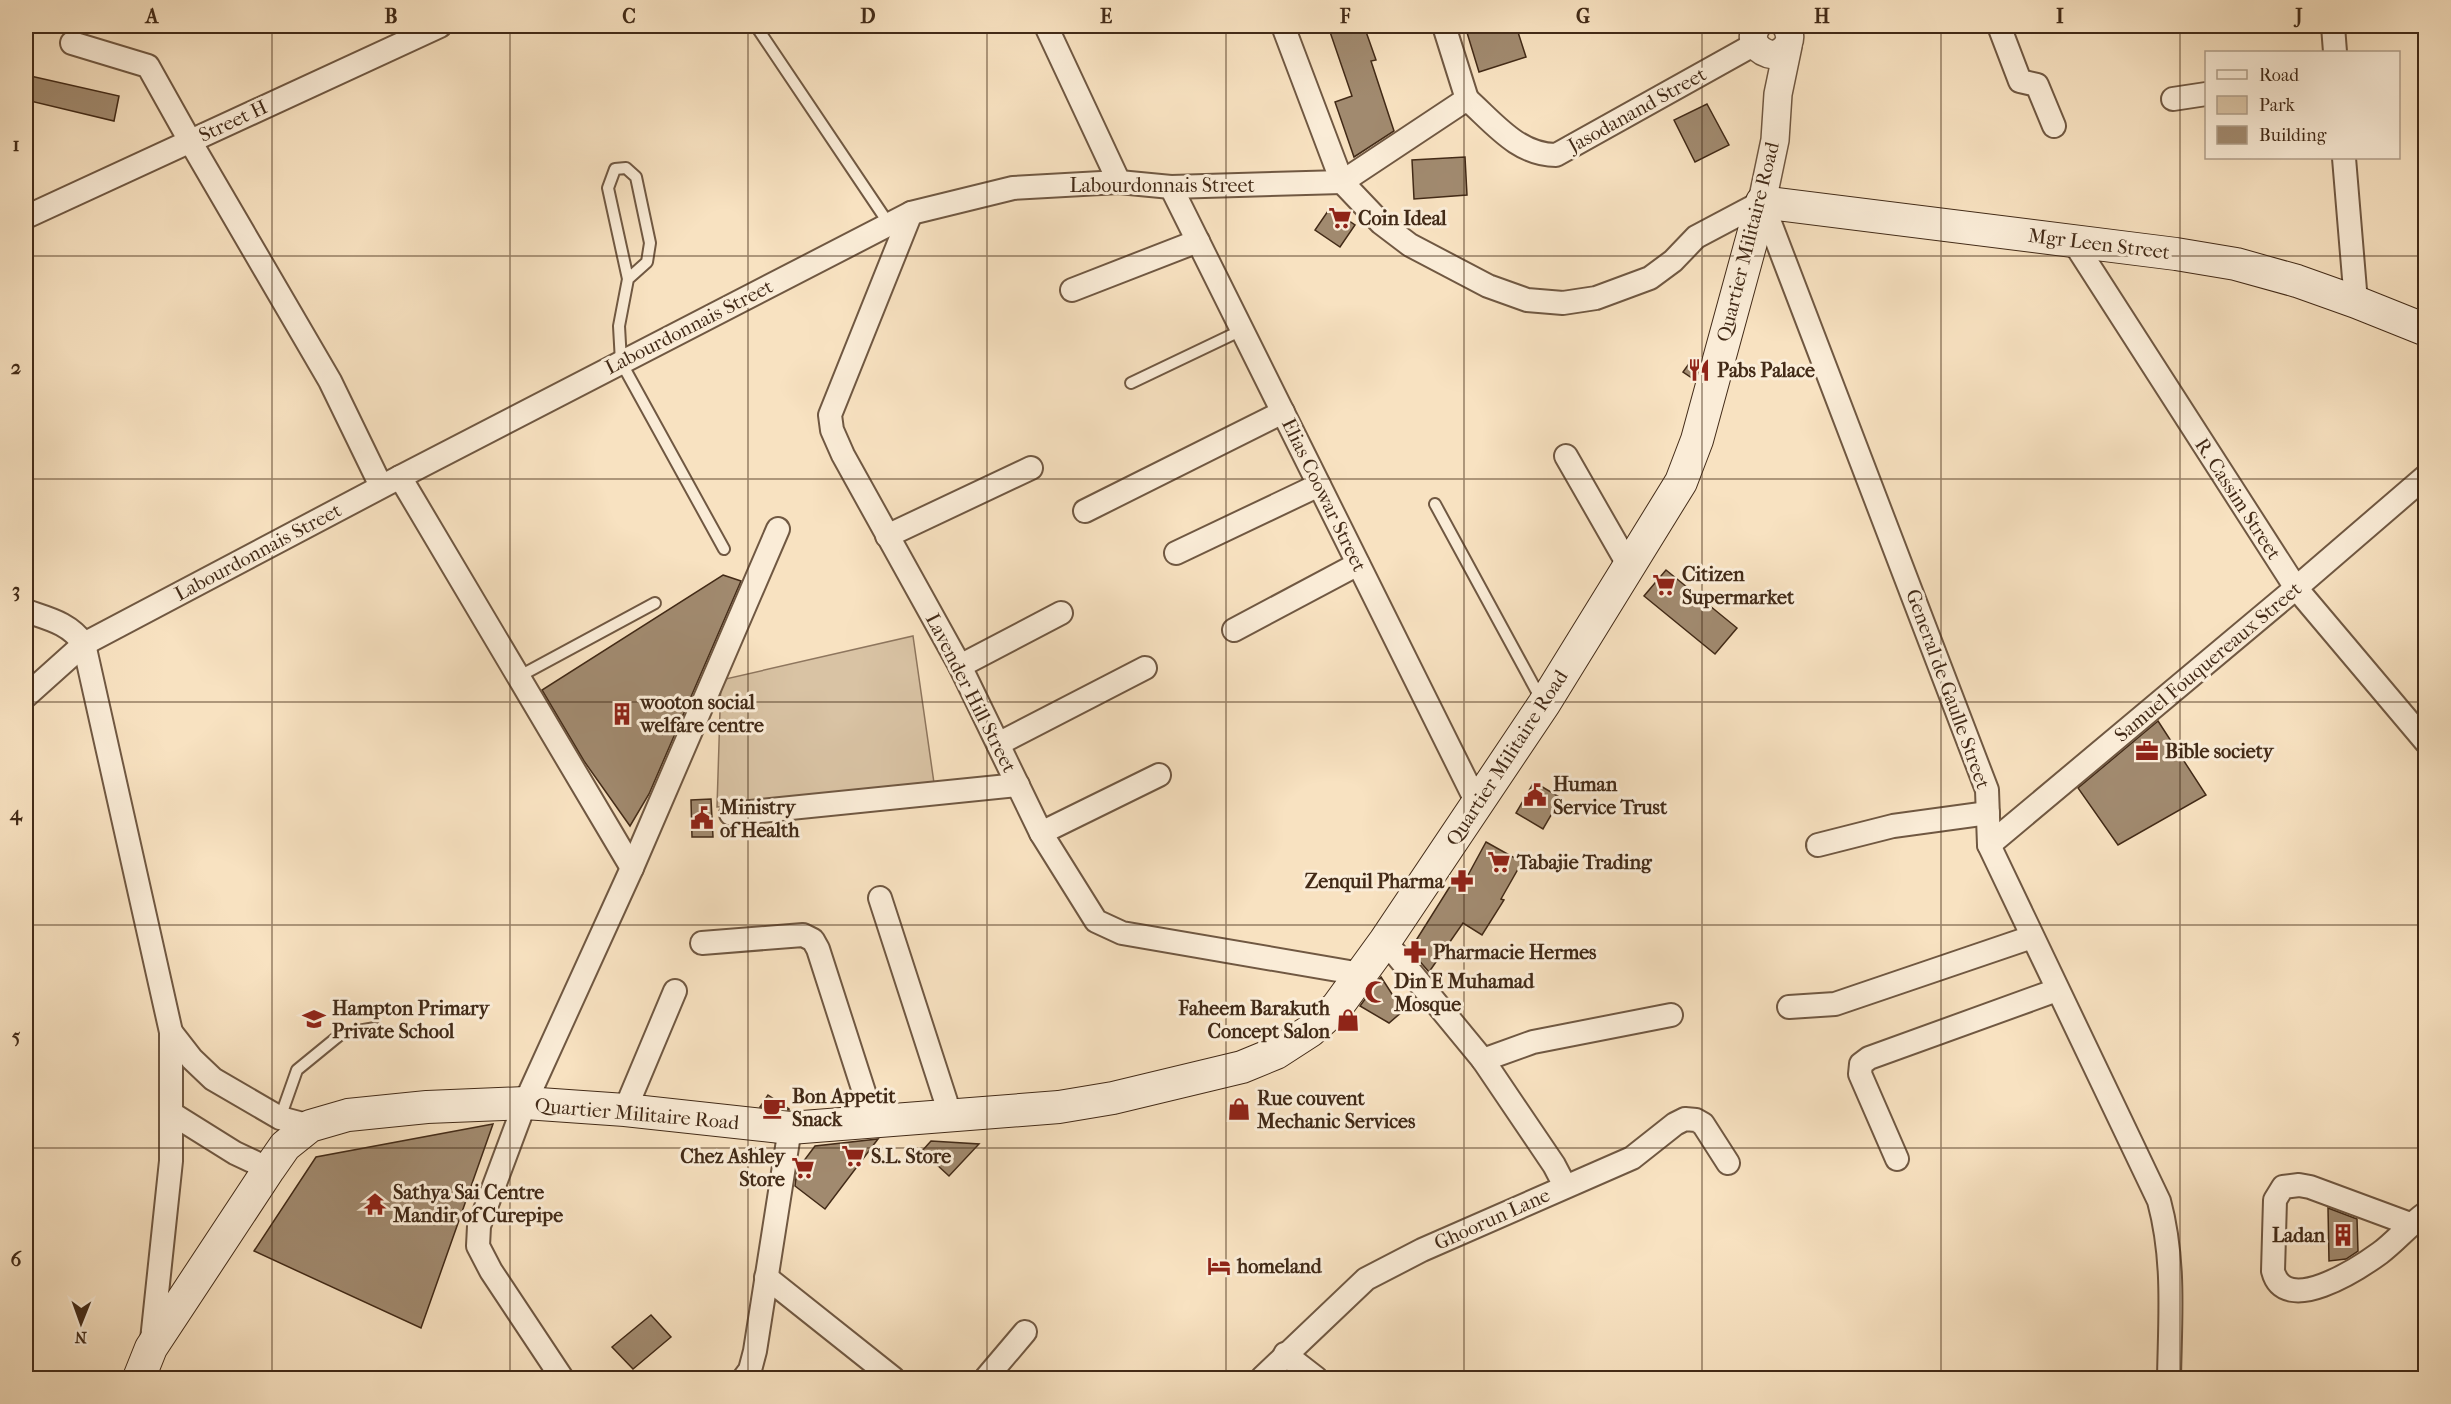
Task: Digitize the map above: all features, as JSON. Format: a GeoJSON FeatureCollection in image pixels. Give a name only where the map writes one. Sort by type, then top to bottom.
{"type":"FeatureCollection","features":[{"type":"Feature","properties":{"kind":"main road","name":"Mgr Leen Street"},"geometry":{"type":"LineString","coordinates":[[1762,202],[2176,254],[2236,264],[2356,302],[2426,330]]}},
{"type":"Feature","properties":{"kind":"main road","name":"Quartier Militaire Road"},"geometry":{"type":"LineString","coordinates":[[139,1378],[151,1348],[269,1169],[285,1146],[310,1126],[348,1115],[427,1107],[525,1103],[625,1110],[790,1128],[1059,1107],[1113,1098],[1242,1066],[1276,1053],[1310,1031],[1337,1007],[1384,941],[1544,704],[1681,482],[1697,440],[1762,202]]}},
{"type":"Feature","properties":{"kind":"street","name":"Street H"},"geometry":{"type":"LineString","coordinates":[[26,217],[440,26]]}},
{"type":"Feature","properties":{"kind":"street"},"geometry":{"type":"LineString","coordinates":[[1046,26],[1119,182]]}},
{"type":"Feature","properties":{"kind":"street"},"geometry":{"type":"LineString","coordinates":[[1283,26],[1342,182],[1381,223],[1410,245],[1488,286],[1527,300],[1563,303],[1596,298],[1650,278],[1673,261],[1696,237],[1762,202]]}},
{"type":"Feature","properties":{"kind":"street"},"geometry":{"type":"LineString","coordinates":[[1342,182],[1467,99],[1444,26]]}},
{"type":"Feature","properties":{"kind":"street"},"geometry":{"type":"LineString","coordinates":[[1999,26],[2020,81],[2037,85],[2054,126]]}},
{"type":"Feature","properties":{"kind":"street"},"geometry":{"type":"LineString","coordinates":[[2333,26],[2335,51]]}},
{"type":"Feature","properties":{"kind":"street"},"geometry":{"type":"LineString","coordinates":[[1755,35],[1774,55],[1789,32]]}},
{"type":"Feature","properties":{"kind":"street","name":"Quartier Militaire Road"},"geometry":{"type":"LineString","coordinates":[[1762,202],[1775,140],[1778,94],[1789,32]]}},
{"type":"Feature","properties":{"kind":"street","name":"Jasodanand Street"},"geometry":{"type":"LineString","coordinates":[[1467,99],[1521,147],[1540,155],[1556,155],[1755,35]]}},
{"type":"Feature","properties":{"kind":"street","name":"Quartier Militaire Road"},"geometry":{"type":"LineString","coordinates":[[1755,35],[1778,94]]}},
{"type":"Feature","properties":{"kind":"street"},"geometry":{"type":"LineString","coordinates":[[72,43],[148,66],[330,381],[391,482],[518,678],[632,868]]}},
{"type":"Feature","properties":{"kind":"street"},"geometry":{"type":"LineString","coordinates":[[2173,99],[2205,94]]}},
{"type":"Feature","properties":{"kind":"street"},"geometry":{"type":"LineString","coordinates":[[2344,159],[2356,302]]}},
{"type":"Feature","properties":{"kind":"street","name":"Labourdonnais Street"},"geometry":{"type":"LineString","coordinates":[[26,696],[84,644],[621,362],[911,213],[1013,188],[1119,182],[1171,187],[1342,182]]}},
{"type":"Feature","properties":{"kind":"street","name":"Elias Coowar Street"},"geometry":{"type":"LineString","coordinates":[[1171,187],[1477,803]]}},
{"type":"Feature","properties":{"kind":"street","name":"General de Gaulle Street"},"geometry":{"type":"LineString","coordinates":[[1762,202],[1987,790],[1989,845],[2159,1201],[2167,1232],[2170,1275],[2169,1378]]}},
{"type":"Feature","properties":{"kind":"street","name":"Lavender Hill Street"},"geometry":{"type":"LineString","coordinates":[[911,213],[830,415],[832,430],[887,536],[960,666],[1041,833],[1096,921],[1122,933],[1361,974]]}},
{"type":"Feature","properties":{"kind":"street"},"geometry":{"type":"LineString","coordinates":[[1072,290],[1198,241]]}},
{"type":"Feature","properties":{"kind":"street","name":"R. Cassim Street"},"geometry":{"type":"LineString","coordinates":[[2073,241],[2296,588],[2426,742]]}},
{"type":"Feature","properties":{"kind":"street"},"geometry":{"type":"LineString","coordinates":[[1085,511],[1283,412]]}},
{"type":"Feature","properties":{"kind":"street"},"geometry":{"type":"LineString","coordinates":[[1566,456],[1629,566]]}},
{"type":"Feature","properties":{"kind":"street"},"geometry":{"type":"LineString","coordinates":[[887,536],[1031,468]]}},
{"type":"Feature","properties":{"kind":"street","name":"Samuel Fouquereaux Street"},"geometry":{"type":"LineString","coordinates":[[1989,845],[2426,476]]}},
{"type":"Feature","properties":{"kind":"street"},"geometry":{"type":"LineString","coordinates":[[1176,553],[1319,485]]}},
{"type":"Feature","properties":{"kind":"street"},"geometry":{"type":"LineString","coordinates":[[562,1378],[478,1246],[479,1226],[525,1103],[632,868],[778,529]]}},
{"type":"Feature","properties":{"kind":"street"},"geometry":{"type":"LineString","coordinates":[[1234,630],[1358,564]]}},
{"type":"Feature","properties":{"kind":"street"},"geometry":{"type":"LineString","coordinates":[[26,611],[52,620],[75,632],[84,644],[171,1032],[171,1161],[151,1348]]}},
{"type":"Feature","properties":{"kind":"street"},"geometry":{"type":"LineString","coordinates":[[960,666],[1061,613]]}},
{"type":"Feature","properties":{"kind":"street"},"geometry":{"type":"LineString","coordinates":[[998,744],[1145,668]]}},
{"type":"Feature","properties":{"kind":"street"},"geometry":{"type":"LineString","coordinates":[[1041,833],[1159,775]]}},
{"type":"Feature","properties":{"kind":"street"},"geometry":{"type":"LineString","coordinates":[[731,813],[1018,785]]}},
{"type":"Feature","properties":{"kind":"street"},"geometry":{"type":"LineString","coordinates":[[1818,845],[1893,826],[1988,813]]}},
{"type":"Feature","properties":{"kind":"street"},"geometry":{"type":"LineString","coordinates":[[880,897],[951,1117]]}},
{"type":"Feature","properties":{"kind":"street"},"geometry":{"type":"LineString","coordinates":[[702,943],[803,935],[813,940],[874,1123]]}},
{"type":"Feature","properties":{"kind":"street"},"geometry":{"type":"LineString","coordinates":[[1788,1007],[1835,1004],[2032,937]]}},
{"type":"Feature","properties":{"kind":"street"},"geometry":{"type":"LineString","coordinates":[[1384,941],[1483,1060],[1554,1165],[1565,1186]]}},
{"type":"Feature","properties":{"kind":"street"},"geometry":{"type":"LineString","coordinates":[[1897,1159],[1860,1074],[1861,1064],[1869,1058],[2057,990]]}},
{"type":"Feature","properties":{"kind":"street"},"geometry":{"type":"LineString","coordinates":[[625,1110],[675,991]]}},
{"type":"Feature","properties":{"kind":"street"},"geometry":{"type":"LineString","coordinates":[[1483,1060],[1533,1042],[1671,1015]]}},
{"type":"Feature","properties":{"kind":"street"},"geometry":{"type":"LineString","coordinates":[[171,1032],[192,1059],[213,1079],[280,1118],[310,1126]]}},
{"type":"Feature","properties":{"kind":"street"},"geometry":{"type":"LineString","coordinates":[[171,1113],[235,1153],[269,1169]]}},
{"type":"Feature","properties":{"kind":"street","name":"Ghoorun Lane"},"geometry":{"type":"LineString","coordinates":[[1262,1378],[1366,1279],[1387,1266],[1632,1158],[1675,1124],[1685,1119],[1696,1120],[1703,1124],[1728,1163]]}},
{"type":"Feature","properties":{"kind":"street"},"geometry":{"type":"LineString","coordinates":[[744,1378],[750,1370],[755,1351],[790,1128]]}},
{"type":"Feature","properties":{"kind":"street"},"geometry":{"type":"LineString","coordinates":[[2300,1185],[2310,1187],[2418,1218],[2382,1252],[2344,1277],[2312,1289],[2296,1291],[2285,1288],[2276,1281],[2273,1271],[2275,1200],[2283,1187],[2300,1185]]}},
{"type":"Feature","properties":{"kind":"street"},"geometry":{"type":"LineString","coordinates":[[766,1277],[893,1378]]}},
{"type":"Feature","properties":{"kind":"street"},"geometry":{"type":"LineString","coordinates":[[986,1378],[1025,1332]]}},
{"type":"Feature","properties":{"kind":"street"},"geometry":{"type":"LineString","coordinates":[[1285,1354],[1316,1378]]}},
{"type":"Feature","properties":{"kind":"lane"},"geometry":{"type":"LineString","coordinates":[[756,26],[889,224]]}},
{"type":"Feature","properties":{"kind":"lane"},"geometry":{"type":"LineString","coordinates":[[628,279],[648,262],[650,243],[636,177],[626,168],[615,169],[608,188],[628,279],[619,327],[621,362],[724,549]]}},
{"type":"Feature","properties":{"kind":"lane"},"geometry":{"type":"LineString","coordinates":[[1131,383],[1242,330]]}},
{"type":"Feature","properties":{"kind":"lane"},"geometry":{"type":"LineString","coordinates":[[1435,504],[1544,704]]}},
{"type":"Feature","properties":{"kind":"lane"},"geometry":{"type":"LineString","coordinates":[[518,678],[655,603]]}},
{"type":"Feature","properties":{"kind":"lane"},"geometry":{"type":"LineString","coordinates":[[280,1118],[297,1070],[341,1034],[375,1028]]}},
{"type":"Feature","properties":{"kind":"green space"},"geometry":{"type":"Polygon","coordinates":[[[913,636],[935,790],[717,807],[721,680],[913,636]]]}},
{"type":"Feature","properties":{"kind":"building"},"geometry":{"type":"Polygon","coordinates":[[[1328,26],[1364,26],[1376,60],[1371,61],[1394,131],[1354,157],[1335,102],[1352,96],[1328,26]]]}},
{"type":"Feature","properties":{"kind":"building"},"geometry":{"type":"Polygon","coordinates":[[[1465,26],[1516,26],[1526,57],[1479,72],[1465,26]]]}},
{"type":"Feature","properties":{"kind":"building"},"geometry":{"type":"Polygon","coordinates":[[[26,75],[119,96],[114,121],[26,100],[26,75]]]}},
{"type":"Feature","properties":{"kind":"building"},"geometry":{"type":"Polygon","coordinates":[[[1707,104],[1729,145],[1695,162],[1674,120],[1707,104]]]}},
{"type":"Feature","properties":{"kind":"building"},"geometry":{"type":"Polygon","coordinates":[[[1465,157],[1467,195],[1414,199],[1412,160],[1465,157]]]}},
{"type":"Feature","properties":{"kind":"building"},"geometry":{"type":"Polygon","coordinates":[[[1330,208],[1355,225],[1340,247],[1315,230],[1330,208]]]}},
{"type":"Feature","properties":{"kind":"building"},"geometry":{"type":"Polygon","coordinates":[[[1693,358],[1699,363],[1695,380],[1683,372],[1693,358]]]}},
{"type":"Feature","properties":{"kind":"building"},"geometry":{"type":"Polygon","coordinates":[[[1666,570],[1737,628],[1715,654],[1644,596],[1666,570]]]}},
{"type":"Feature","properties":{"kind":"building","name":"wooton social welfare centre"},"geometry":{"type":"Polygon","coordinates":[[[723,575],[741,581],[649,794],[630,826],[584,761],[542,690],[723,575]]]}},
{"type":"Feature","properties":{"kind":"building","name":"Bible society"},"geometry":{"type":"Polygon","coordinates":[[[2158,721],[2206,795],[2118,845],[2078,788],[2158,721]]]}},
{"type":"Feature","properties":{"kind":"building"},"geometry":{"type":"Polygon","coordinates":[[[1534,782],[1561,798],[1543,829],[1516,813],[1534,782]]]}},
{"type":"Feature","properties":{"kind":"building","name":"Ministry of Health"},"geometry":{"type":"Polygon","coordinates":[[[711,799],[713,837],[692,837],[691,800],[711,799]]]}},
{"type":"Feature","properties":{"kind":"building"},"geometry":{"type":"Polygon","coordinates":[[[1486,842],[1522,862],[1501,899],[1504,900],[1482,935],[1463,923],[1429,972],[1410,950],[1459,872],[1467,877],[1486,842]]]}},
{"type":"Feature","properties":{"kind":"building","name":"Din E Muhamad Mosque"},"geometry":{"type":"Polygon","coordinates":[[[1381,977],[1403,1011],[1389,1023],[1360,1006],[1381,977]]]}},
{"type":"Feature","properties":{"kind":"building"},"geometry":{"type":"Polygon","coordinates":[[[768,1095],[789,1109],[789,1110],[760,1107],[768,1095]]]}},
{"type":"Feature","properties":{"kind":"building","name":"Sathya Sai Centre Mandir of Curepipe"},"geometry":{"type":"Polygon","coordinates":[[[493,1124],[421,1328],[254,1251],[316,1157],[493,1124]]]}},
{"type":"Feature","properties":{"kind":"building"},"geometry":{"type":"Polygon","coordinates":[[[878,1139],[825,1209],[795,1186],[797,1170],[815,1146],[878,1139]]]}},
{"type":"Feature","properties":{"kind":"building"},"geometry":{"type":"Polygon","coordinates":[[[931,1141],[979,1144],[949,1176],[922,1151],[931,1141]]]}},
{"type":"Feature","properties":{"kind":"building","name":"Ladan"},"geometry":{"type":"Polygon","coordinates":[[[2328,1208],[2357,1219],[2358,1251],[2346,1259],[2329,1261],[2328,1208]]]}},
{"type":"Feature","properties":{"kind":"building"},"geometry":{"type":"Polygon","coordinates":[[[651,1315],[671,1337],[633,1369],[612,1347],[651,1315]]]}},
{"type":"Feature","properties":{"kind":"place","name":"Coin Ideal"},"geometry":{"type":"Point","coordinates":[1340,218]}},
{"type":"Feature","properties":{"kind":"place","name":"Pabs Palace"},"geometry":{"type":"Point","coordinates":[1699,370]}},
{"type":"Feature","properties":{"kind":"place","name":"Citizen Supermarket"},"geometry":{"type":"Point","coordinates":[1664,585]}},
{"type":"Feature","properties":{"kind":"place","name":"wooton social welfare centre"},"geometry":{"type":"Point","coordinates":[622,714]}},
{"type":"Feature","properties":{"kind":"place","name":"Bible society"},"geometry":{"type":"Point","coordinates":[2147,751]}},
{"type":"Feature","properties":{"kind":"place","name":"Human Service Trust"},"geometry":{"type":"Point","coordinates":[1535,795]}},
{"type":"Feature","properties":{"kind":"place","name":"Ministry of Health"},"geometry":{"type":"Point","coordinates":[702,818]}},
{"type":"Feature","properties":{"kind":"place","name":"Tabajie Trading"},"geometry":{"type":"Point","coordinates":[1499,862]}},
{"type":"Feature","properties":{"kind":"place","name":"Zenquil Pharma"},"geometry":{"type":"Point","coordinates":[1462,881]}},
{"type":"Feature","properties":{"kind":"place","name":"Pharmacie Hermes"},"geometry":{"type":"Point","coordinates":[1415,952]}},
{"type":"Feature","properties":{"kind":"place","name":"Din E Muhamad Mosque"},"geometry":{"type":"Point","coordinates":[1376,992]}},
{"type":"Feature","properties":{"kind":"place","name":"Hampton Primary Private School"},"geometry":{"type":"Point","coordinates":[314,1019]}},
{"type":"Feature","properties":{"kind":"place","name":"Faheem Barakuth Concept Salon"},"geometry":{"type":"Point","coordinates":[1348,1020]}},
{"type":"Feature","properties":{"kind":"place","name":"Bon Appetit Snack"},"geometry":{"type":"Point","coordinates":[774,1108]}},
{"type":"Feature","properties":{"kind":"place","name":"Rue couvent Mechanic Services"},"geometry":{"type":"Point","coordinates":[1239,1109]}},
{"type":"Feature","properties":{"kind":"place","name":"S.L. Store"},"geometry":{"type":"Point","coordinates":[853,1156]}},
{"type":"Feature","properties":{"kind":"place","name":"Chez Ashley Store"},"geometry":{"type":"Point","coordinates":[803,1168]}},
{"type":"Feature","properties":{"kind":"place","name":"Sathya Sai Centre Mandir of Curepipe"},"geometry":{"type":"Point","coordinates":[375,1204]}},
{"type":"Feature","properties":{"kind":"place","name":"Ladan"},"geometry":{"type":"Point","coordinates":[2343,1235]}},
{"type":"Feature","properties":{"kind":"place","name":"homeland"},"geometry":{"type":"Point","coordinates":[1219,1266]}}]}
